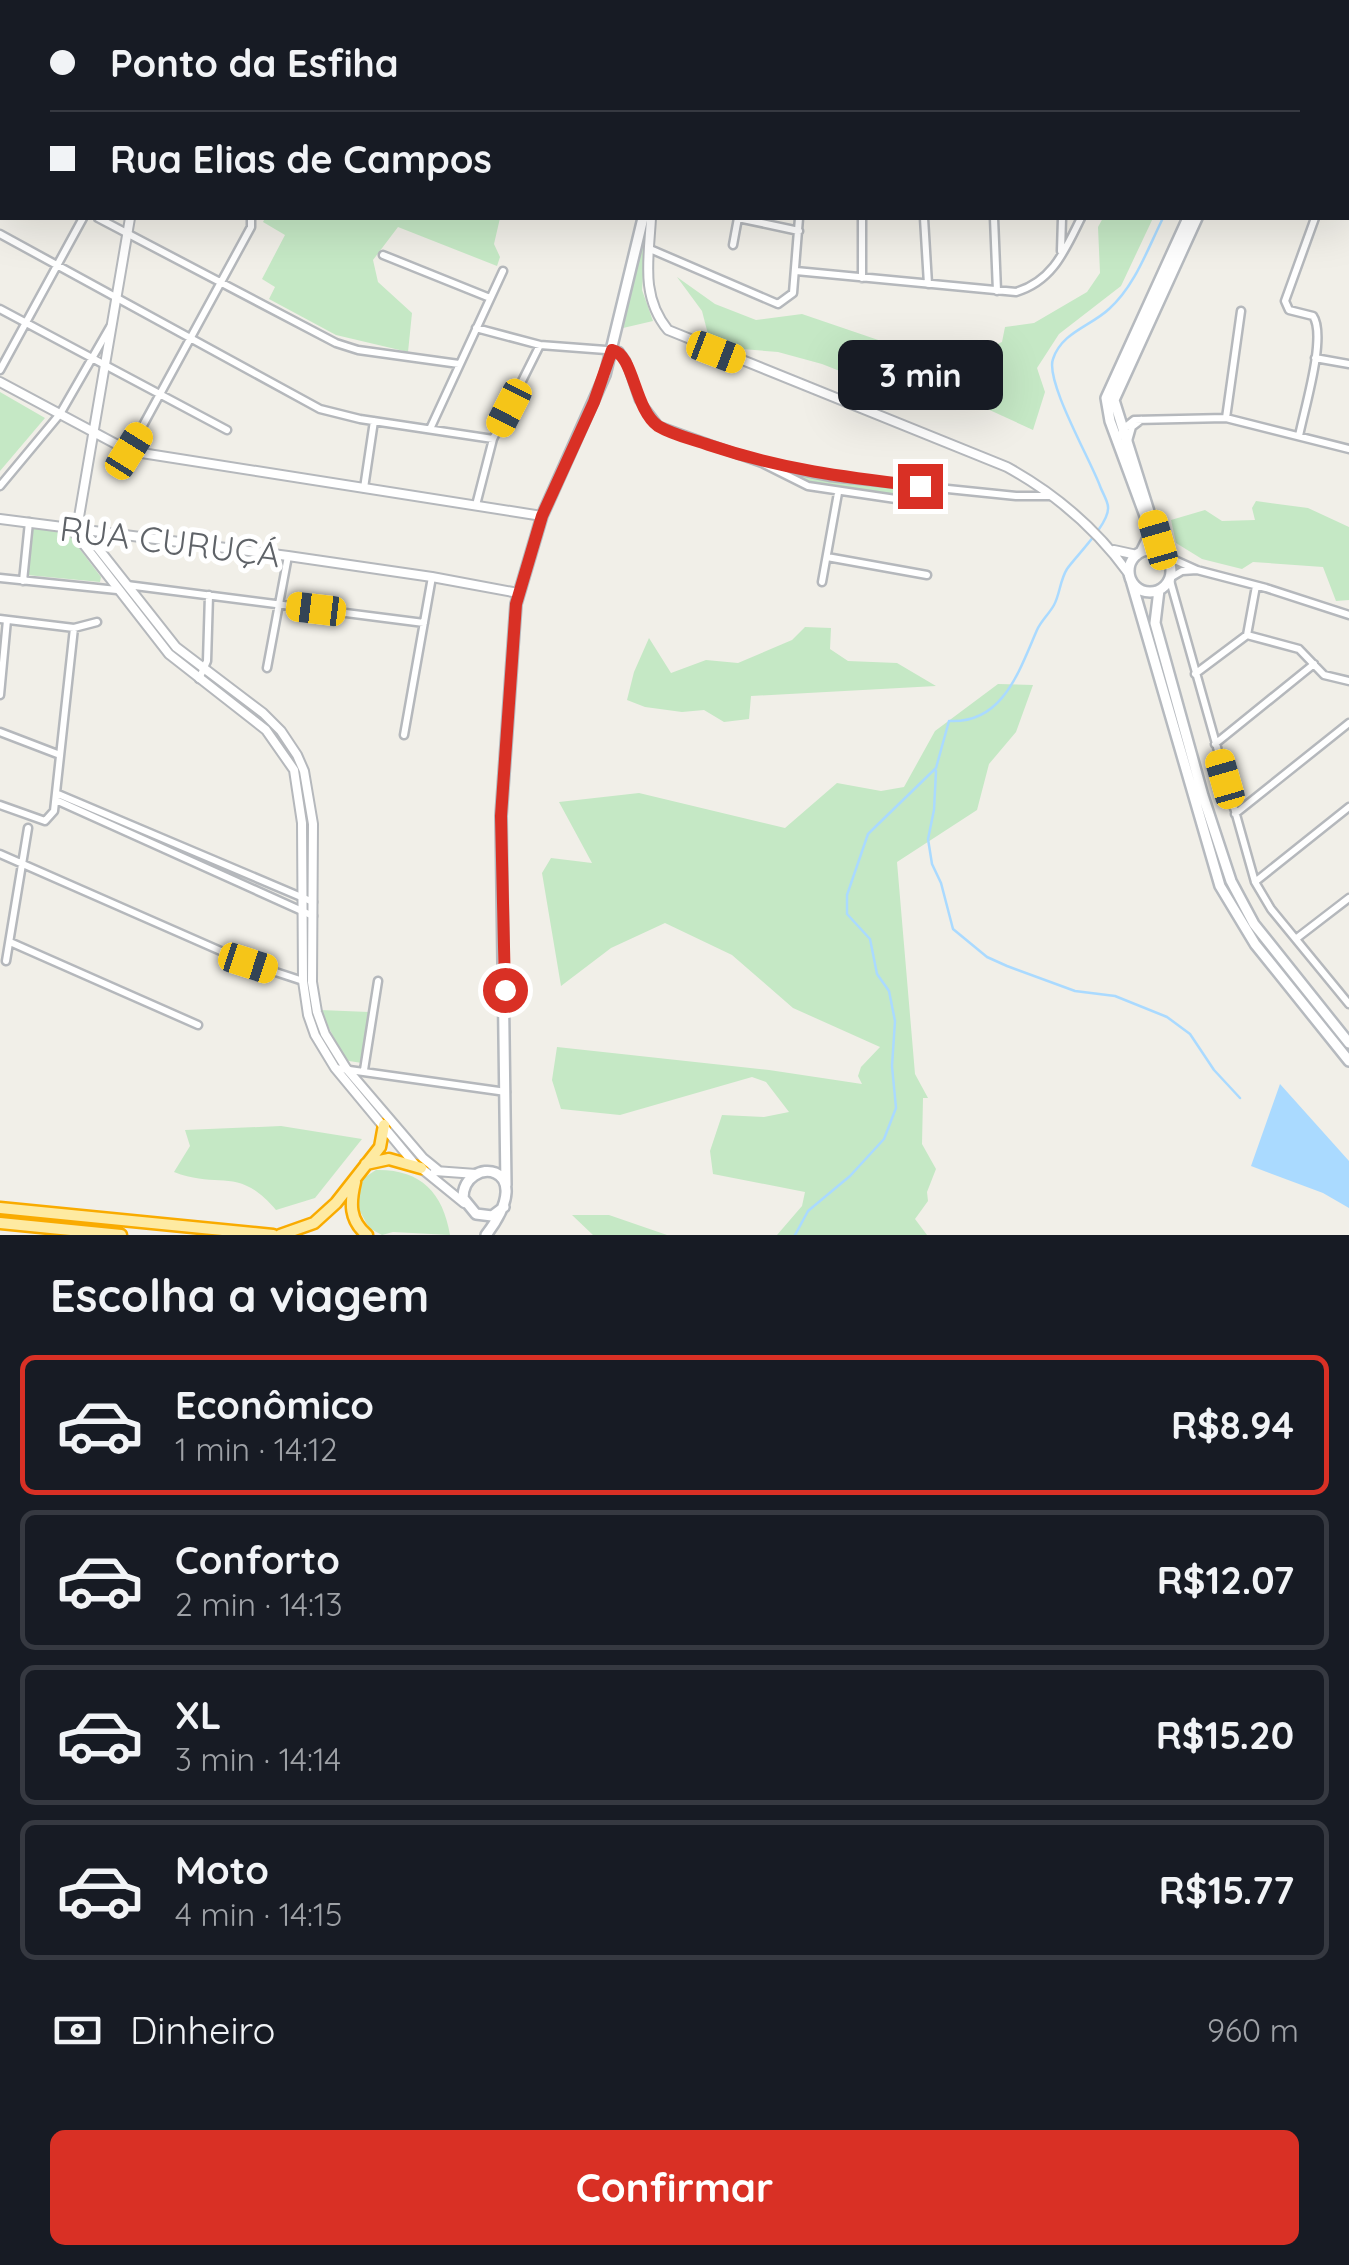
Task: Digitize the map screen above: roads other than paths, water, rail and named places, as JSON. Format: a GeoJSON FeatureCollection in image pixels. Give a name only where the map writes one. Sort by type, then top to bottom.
{"type":"FeatureCollection","features":[{"type":"Feature","properties":{"kind":"highway"},"geometry":{"type":"LineString","coordinates":[[0,1208],[276,1235],[314,1224],[336,1203],[383,1141],[384,1125]]}},
{"type":"Feature","properties":{"kind":"highway"},"geometry":{"type":"LineString","coordinates":[[365,1164],[389,1159],[419,1168]]}},
{"type":"Feature","properties":{"kind":"highway"},"geometry":{"type":"LineString","coordinates":[[356,1178],[351,1209],[359,1228],[367,1235]]}},
{"type":"Feature","properties":{"kind":"highway"},"geometry":{"type":"LineString","coordinates":[[3,1224],[121,1235]]}},
{"type":"Feature","properties":{"kind":"main road"},"geometry":{"type":"LineString","coordinates":[[504,1146],[463,1191],[484,1235],[508,1200],[504,1146],[501,816],[518,593],[542,516],[594,402],[612,350],[643,220]]}},
{"type":"Feature","properties":{"kind":"main road"},"geometry":{"type":"LineString","coordinates":[[1187,220],[1108,390],[1107,413],[1122,441],[1172,569],[1170,578],[1159,590],[1155,623],[1231,881],[1254,924],[1349,1043]]}},
{"type":"Feature","properties":{"kind":"main road"},"geometry":{"type":"LineString","coordinates":[[1196,220],[1116,392],[1114,405],[1118,416],[1133,422],[1122,441],[1149,536],[1131,563],[1130,577],[1220,886],[1255,944],[1349,1062]]}},
{"type":"Feature","properties":{"kind":"main road"},"geometry":{"type":"LineString","coordinates":[[1139,553],[1152,550],[1164,554]]}},
{"type":"Feature","properties":{"kind":"main road"},"geometry":{"type":"LineString","coordinates":[[1130,577],[1140,589],[1159,590]]}},
{"type":"Feature","properties":{"kind":"main road"},"geometry":{"type":"LineString","coordinates":[[480,1172],[497,1174],[506,1185]]}},
{"type":"Feature","properties":{"kind":"main road"},"geometry":{"type":"LineString","coordinates":[[468,1208],[492,1216],[504,1206]]}},
{"type":"Feature","properties":{"kind":"street"},"geometry":{"type":"LineString","coordinates":[[0,370],[82,220]]}},
{"type":"Feature","properties":{"kind":"street"},"geometry":{"type":"LineString","coordinates":[[102,220],[336,342],[358,350],[459,364]]}},
{"type":"Feature","properties":{"kind":"street"},"geometry":{"type":"LineString","coordinates":[[130,220],[79,517],[73,532],[169,654],[201,675],[266,730],[294,770],[301,797],[317,1012],[325,1034],[346,1068],[439,1172]]}},
{"type":"Feature","properties":{"kind":"street"},"geometry":{"type":"LineString","coordinates":[[129,451],[192,340],[252,220]]}},
{"type":"Feature","properties":{"kind":"street"},"geometry":{"type":"LineString","coordinates":[[651,220],[648,288],[654,312],[668,330],[1007,467],[1055,496],[1084,521],[1113,549],[1130,577]]}},
{"type":"Feature","properties":{"kind":"street"},"geometry":{"type":"LineString","coordinates":[[733,245],[738,220]]}},
{"type":"Feature","properties":{"kind":"street"},"geometry":{"type":"LineString","coordinates":[[747,220],[798,232]]}},
{"type":"Feature","properties":{"kind":"street"},"geometry":{"type":"LineString","coordinates":[[650,248],[778,304],[792,293],[800,220]]}},
{"type":"Feature","properties":{"kind":"street"},"geometry":{"type":"LineString","coordinates":[[862,220],[862,278]]}},
{"type":"Feature","properties":{"kind":"street"},"geometry":{"type":"LineString","coordinates":[[924,220],[928,284]]}},
{"type":"Feature","properties":{"kind":"street"},"geometry":{"type":"LineString","coordinates":[[994,220],[997,292]]}},
{"type":"Feature","properties":{"kind":"street"},"geometry":{"type":"LineString","coordinates":[[1061,258],[1062,220]]}},
{"type":"Feature","properties":{"kind":"street"},"geometry":{"type":"LineString","coordinates":[[796,271],[997,292],[1030,288],[1044,279],[1061,258],[1080,220]]}},
{"type":"Feature","properties":{"kind":"street"},"geometry":{"type":"LineString","coordinates":[[1299,436],[1315,358],[1316,319],[1286,308],[1285,300],[1314,220]]}},
{"type":"Feature","properties":{"kind":"street"},"geometry":{"type":"LineString","coordinates":[[0,234],[320,409],[493,439]]}},
{"type":"Feature","properties":{"kind":"street"},"geometry":{"type":"LineString","coordinates":[[383,256],[490,298]]}},
{"type":"Feature","properties":{"kind":"street"},"geometry":{"type":"LineString","coordinates":[[430,429],[503,272]]}},
{"type":"Feature","properties":{"kind":"street"},"geometry":{"type":"LineString","coordinates":[[0,309],[226,430]]}},
{"type":"Feature","properties":{"kind":"street"},"geometry":{"type":"LineString","coordinates":[[1226,418],[1241,311]]}},
{"type":"Feature","properties":{"kind":"street"},"geometry":{"type":"LineString","coordinates":[[0,486],[60,414],[113,322]]}},
{"type":"Feature","properties":{"kind":"street"},"geometry":{"type":"LineString","coordinates":[[476,328],[540,345],[619,351],[625,357],[639,400],[659,426],[762,463],[808,486],[916,502]]}},
{"type":"Feature","properties":{"kind":"street"},"geometry":{"type":"LineString","coordinates":[[476,506],[493,439],[540,345]]}},
{"type":"Feature","properties":{"kind":"street"},"geometry":{"type":"LineString","coordinates":[[1315,358],[1349,364]]}},
{"type":"Feature","properties":{"kind":"street"},"geometry":{"type":"LineString","coordinates":[[0,382],[129,451],[542,516]]}},
{"type":"Feature","properties":{"kind":"street"},"geometry":{"type":"LineString","coordinates":[[1122,441],[1133,422],[1226,418],[1349,450]]}},
{"type":"Feature","properties":{"kind":"street"},"geometry":{"type":"LineString","coordinates":[[364,488],[374,421]]}},
{"type":"Feature","properties":{"kind":"street"},"geometry":{"type":"LineString","coordinates":[[762,463],[831,477],[1016,496],[1055,496]]}},
{"type":"Feature","properties":{"kind":"street"},"geometry":{"type":"LineString","coordinates":[[822,582],[838,493]]}},
{"type":"Feature","properties":{"kind":"street"},"geometry":{"type":"LineString","coordinates":[[79,517],[126,584],[201,675]]}},
{"type":"Feature","properties":{"kind":"street","name":"RUA CURUÇÁ"},"geometry":{"type":"LineString","coordinates":[[0,519],[73,532],[85,530],[288,556],[518,593]]}},
{"type":"Feature","properties":{"kind":"street"},"geometry":{"type":"LineString","coordinates":[[23,580],[29,522]]}},
{"type":"Feature","properties":{"kind":"street"},"geometry":{"type":"LineString","coordinates":[[1113,549],[1139,553]]}},
{"type":"Feature","properties":{"kind":"street"},"geometry":{"type":"LineString","coordinates":[[1164,554],[1197,570],[1349,615]]}},
{"type":"Feature","properties":{"kind":"street"},"geometry":{"type":"LineString","coordinates":[[267,668],[288,556]]}},
{"type":"Feature","properties":{"kind":"street"},"geometry":{"type":"LineString","coordinates":[[826,557],[927,576]]}},
{"type":"Feature","properties":{"kind":"street"},"geometry":{"type":"LineString","coordinates":[[1197,570],[1182,571],[1170,578],[1255,882],[1271,909],[1349,1004]]}},
{"type":"Feature","properties":{"kind":"street"},"geometry":{"type":"LineString","coordinates":[[404,734],[432,577]]}},
{"type":"Feature","properties":{"kind":"street"},"geometry":{"type":"LineString","coordinates":[[0,578],[117,590]]}},
{"type":"Feature","properties":{"kind":"street"},"geometry":{"type":"LineString","coordinates":[[126,584],[424,624]]}},
{"type":"Feature","properties":{"kind":"street"},"geometry":{"type":"LineString","coordinates":[[1195,674],[1248,635],[1256,586]]}},
{"type":"Feature","properties":{"kind":"street"},"geometry":{"type":"LineString","coordinates":[[1159,590],[1175,603]]}},
{"type":"Feature","properties":{"kind":"street"},"geometry":{"type":"LineString","coordinates":[[201,675],[208,661],[209,595]]}},
{"type":"Feature","properties":{"kind":"street"},"geometry":{"type":"LineString","coordinates":[[0,695],[4,620],[74,628],[97,622]]}},
{"type":"Feature","properties":{"kind":"street"},"geometry":{"type":"LineString","coordinates":[[0,805],[28,817],[48,820],[58,798],[74,628]]}},
{"type":"Feature","properties":{"kind":"street"},"geometry":{"type":"LineString","coordinates":[[1248,635],[1299,648],[1324,675],[1349,682]]}},
{"type":"Feature","properties":{"kind":"street"},"geometry":{"type":"LineString","coordinates":[[1215,744],[1314,664]]}},
{"type":"Feature","properties":{"kind":"street"},"geometry":{"type":"LineString","coordinates":[[1235,814],[1349,722]]}},
{"type":"Feature","properties":{"kind":"street"},"geometry":{"type":"LineString","coordinates":[[0,732],[60,755]]}},
{"type":"Feature","properties":{"kind":"street"},"geometry":{"type":"LineString","coordinates":[[58,798],[308,901]]}},
{"type":"Feature","properties":{"kind":"street"},"geometry":{"type":"LineString","coordinates":[[58,798],[308,914]]}},
{"type":"Feature","properties":{"kind":"street"},"geometry":{"type":"LineString","coordinates":[[1255,882],[1349,807]]}},
{"type":"Feature","properties":{"kind":"street"},"geometry":{"type":"LineString","coordinates":[[6,962],[28,828]]}},
{"type":"Feature","properties":{"kind":"street"},"geometry":{"type":"LineString","coordinates":[[0,854],[248,963],[303,981]]}},
{"type":"Feature","properties":{"kind":"street"},"geometry":{"type":"LineString","coordinates":[[1298,938],[1349,898]]}},
{"type":"Feature","properties":{"kind":"street"},"geometry":{"type":"LineString","coordinates":[[308,914],[303,981],[315,1035],[336,1068],[419,1168],[468,1208]]}},
{"type":"Feature","properties":{"kind":"street"},"geometry":{"type":"LineString","coordinates":[[10,942],[198,1026]]}},
{"type":"Feature","properties":{"kind":"street"},"geometry":{"type":"LineString","coordinates":[[364,1070],[378,981]]}},
{"type":"Feature","properties":{"kind":"street"},"geometry":{"type":"LineString","coordinates":[[1338,990],[1349,982]]}},
{"type":"Feature","properties":{"kind":"street"},"geometry":{"type":"LineString","coordinates":[[336,1068],[506,1092]]}},
{"type":"Feature","properties":{"kind":"street"},"geometry":{"type":"LineString","coordinates":[[419,1168],[480,1172]]}},
{"type":"Feature","properties":{"kind":"water"},"geometry":{"type":"Polygon","coordinates":[[[1280,1084],[1349,1161],[1349,1208],[1323,1193],[1251,1166],[1280,1084]]]}},
{"type":"Feature","properties":{"kind":"waterway"},"geometry":{"type":"LineString","coordinates":[[795,1235],[808,1211],[850,1176],[884,1139],[896,1108],[892,1066],[895,1021],[889,991],[877,974],[870,939],[847,914],[847,895],[868,834],[936,768],[949,721],[983,714],[1006,692],[1054,605],[1067,569],[1104,522],[1107,502],[1062,402],[1052,370],[1053,359],[1063,342],[1118,300],[1162,220]]}},
{"type":"Feature","properties":{"kind":"waterway"},"geometry":{"type":"LineString","coordinates":[[936,771],[928,839],[953,929],[987,957],[1007,966],[1075,991],[1115,996],[1167,1017],[1190,1034],[1214,1070],[1240,1098]]}}]}
